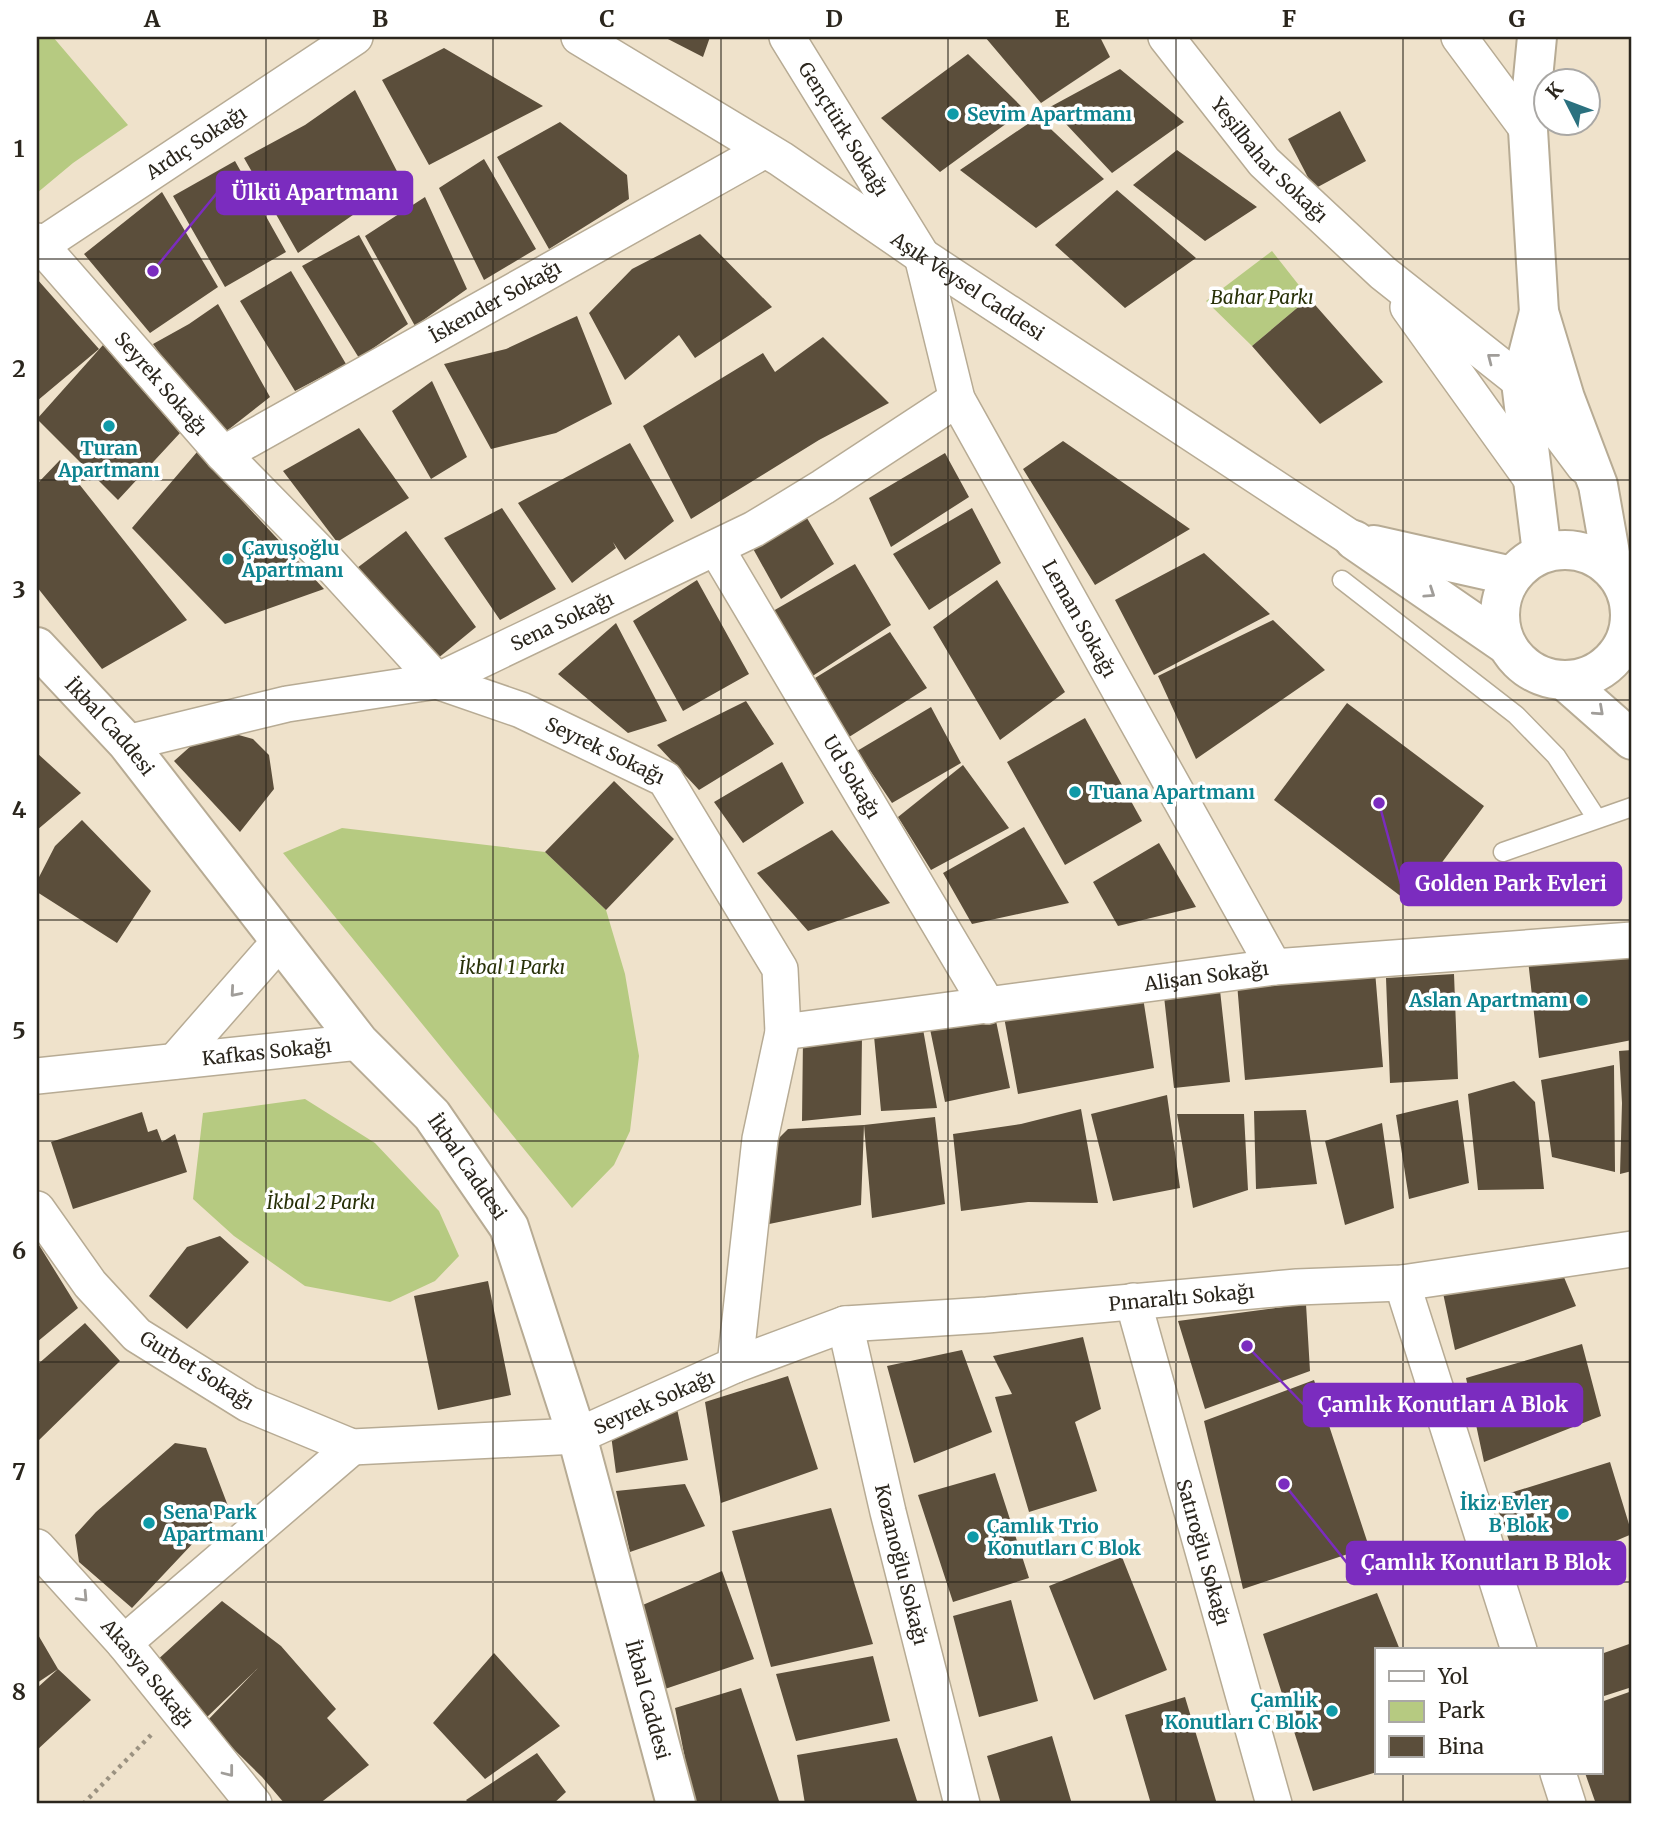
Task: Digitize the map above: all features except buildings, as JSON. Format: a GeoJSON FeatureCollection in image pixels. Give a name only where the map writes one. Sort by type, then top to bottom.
{"type":"FeatureCollection","features":[{"type":"Feature","properties":{"kind":"street","name":"Ardıç Sokağı"},"geometry":{"type":"LineString","coordinates":[[38,244],[355,37]]}},
{"type":"Feature","properties":{"kind":"street","name":"Aşık Veysel Caddesi"},"geometry":{"type":"LineString","coordinates":[[579,37],[765,150],[1353,540],[1505,644]]}},
{"type":"Feature","properties":{"kind":"street","name":"Gençtürk Sokağı"},"geometry":{"type":"LineString","coordinates":[[787,37],[922,256]]}},
{"type":"Feature","properties":{"kind":"street","name":"Yeşilbahar Sokağı"},"geometry":{"type":"LineString","coordinates":[[1166,37],[1264,162],[1383,273],[1521,382],[1598,485]]}},
{"type":"Feature","properties":{"kind":"street"},"geometry":{"type":"LineString","coordinates":[[1459,37],[1528,130]]}},
{"type":"Feature","properties":{"kind":"street"},"geometry":{"type":"LineString","coordinates":[[1537,37],[1528,130],[1539,312],[1565,398],[1598,485],[1613,570]]}},
{"type":"Feature","properties":{"kind":"street","name":"İskender Sokağı"},"geometry":{"type":"LineString","coordinates":[[223,454],[765,150]]}},
{"type":"Feature","properties":{"kind":"street","name":"Seyrek Sokağı"},"geometry":{"type":"LineString","coordinates":[[38,244],[223,454],[320,553],[437,681],[521,710],[665,779],[780,970],[783,1032],[760,1139],[735,1365],[577,1436]]}},
{"type":"Feature","properties":{"kind":"street","name":"Leman Sokağı"},"geometry":{"type":"LineString","coordinates":[[922,256],[957,399],[1274,967]]}},
{"type":"Feature","properties":{"kind":"street","name":"Yeşilbahar Sokağı"},"geometry":{"type":"LineString","coordinates":[[1383,273],[1535,484]]}},
{"type":"Feature","properties":{"kind":"street"},"geometry":{"type":"LineString","coordinates":[[1539,312],[1521,382],[1542,553]]}},
{"type":"Feature","properties":{"kind":"street","name":"Sena Sokağı"},"geometry":{"type":"LineString","coordinates":[[127,743],[287,704],[437,681],[754,530],[957,399]]}},
{"type":"Feature","properties":{"kind":"street","name":"Aşık Veysel Caddesi"},"geometry":{"type":"LineString","coordinates":[[1353,540],[1512,576]]}},
{"type":"Feature","properties":{"kind":"street","name":"Ud Sokağı"},"geometry":{"type":"LineString","coordinates":[[716,548],[988,1006]]}},
{"type":"Feature","properties":{"kind":"street"},"geometry":{"type":"LineString","coordinates":[[1561,549],[1580,551],[1598,558],[1613,570],[1625,588],[1630,608],[1627,666],[1606,665],[1587,677],[1565,681],[1530,671],[1516,659],[1505,644],[1500,629],[1499,612],[1502,597],[1512,576],[1526,562],[1542,553],[1561,549]]}},
{"type":"Feature","properties":{"kind":"street","name":"İkbal Caddesi"},"geometry":{"type":"LineString","coordinates":[[37,647],[127,743],[359,1042],[432,1115],[509,1227],[577,1436],[676,1804]]}},
{"type":"Feature","properties":{"kind":"street"},"geometry":{"type":"LineString","coordinates":[[1565,681],[1632,740]]}},
{"type":"Feature","properties":{"kind":"street","name":"Alişan Sokağı"},"geometry":{"type":"LineString","coordinates":[[783,1032],[1274,967],[1632,940]]}},
{"type":"Feature","properties":{"kind":"street","name":"Kafkas Sokağı"},"geometry":{"type":"LineString","coordinates":[[175,1061],[280,941]]}},
{"type":"Feature","properties":{"kind":"street","name":"Kafkas Sokağı"},"geometry":{"type":"LineString","coordinates":[[37,1076],[359,1042]]}},
{"type":"Feature","properties":{"kind":"street","name":"Gurbet Sokağı"},"geometry":{"type":"LineString","coordinates":[[37,1209],[90,1284],[137,1335],[248,1404],[352,1447],[577,1436]]}},
{"type":"Feature","properties":{"kind":"street","name":"Pınaraltı Sokağı"},"geometry":{"type":"LineString","coordinates":[[735,1365],[845,1324],[987,1315],[1297,1287],[1402,1283],[1632,1249]]}},
{"type":"Feature","properties":{"kind":"street"},"geometry":{"type":"LineString","coordinates":[[1402,1283],[1518,1648]]}},
{"type":"Feature","properties":{"kind":"street","name":"Satıroğlu Sokağı"},"geometry":{"type":"LineString","coordinates":[[1133,1301],[1274,1804]]}},
{"type":"Feature","properties":{"kind":"street","name":"Kozanoğlu Sokağı"},"geometry":{"type":"LineString","coordinates":[[845,1324],[888,1512],[962,1804]]}},
{"type":"Feature","properties":{"kind":"street"},"geometry":{"type":"LineString","coordinates":[[124,1643],[352,1447]]}},
{"type":"Feature","properties":{"kind":"street","name":"Akasya Sokağı"},"geometry":{"type":"LineString","coordinates":[[37,1547],[124,1643],[254,1804]]}},
{"type":"Feature","properties":{"kind":"street"},"geometry":{"type":"LineString","coordinates":[[1558,1774],[1568,1804]]}},
{"type":"Feature","properties":{"kind":"lane"},"geometry":{"type":"LineString","coordinates":[[1342,580],[1516,715],[1556,756],[1597,819]]}},
{"type":"Feature","properties":{"kind":"lane"},"geometry":{"type":"LineString","coordinates":[[1503,852],[1632,807]]}},
{"type":"Feature","properties":{"kind":"path"},"geometry":{"type":"LineString","coordinates":[[83,1804],[178,1707]]}},
{"type":"Feature","properties":{"kind":"green space"},"geometry":{"type":"Polygon","coordinates":[[[37,37],[53,37],[128,125],[73,163],[37,193],[37,37]]]}},
{"type":"Feature","properties":{"kind":"green space","name":"Bahar Parkı"},"geometry":{"type":"Polygon","coordinates":[[[1272,251],[1309,298],[1252,346],[1206,301],[1272,251]]]}},
{"type":"Feature","properties":{"kind":"green space","name":"İkbal 1 Parkı"},"geometry":{"type":"Polygon","coordinates":[[[342,828],[545,852],[606,910],[625,974],[639,1056],[630,1131],[614,1165],[572,1208],[283,853],[342,828]]]}},
{"type":"Feature","properties":{"kind":"green space","name":"İkbal 2 Parkı"},"geometry":{"type":"Polygon","coordinates":[[[305,1099],[375,1143],[439,1211],[459,1256],[435,1281],[390,1302],[305,1286],[234,1236],[193,1199],[203,1113],[305,1099]]]}},
{"type":"Feature","properties":{"kind":"place","name":"Sevim Apartmanı"},"geometry":{"type":"Point","coordinates":[953,114]}},
{"type":"Feature","properties":{"kind":"place","name":"Ülkü Apartmanı"},"geometry":{"type":"Point","coordinates":[153,271]}},
{"type":"Feature","properties":{"kind":"place","name":"Turan Apartmanı"},"geometry":{"type":"Point","coordinates":[109,426]}},
{"type":"Feature","properties":{"kind":"place","name":"Çavuşoğlu Apartmanı"},"geometry":{"type":"Point","coordinates":[228,559]}},
{"type":"Feature","properties":{"kind":"place","name":"Tuana Apartmanı"},"geometry":{"type":"Point","coordinates":[1075,792]}},
{"type":"Feature","properties":{"kind":"place","name":"Golden Park Evleri"},"geometry":{"type":"Point","coordinates":[1379,803]}},
{"type":"Feature","properties":{"kind":"place","name":"Aslan Apartmanı"},"geometry":{"type":"Point","coordinates":[1582,1000]}},
{"type":"Feature","properties":{"kind":"place","name":"Çamlık Konutları A Blok"},"geometry":{"type":"Point","coordinates":[1247,1346]}},
{"type":"Feature","properties":{"kind":"place","name":"Çamlık Konutları B Blok"},"geometry":{"type":"Point","coordinates":[1284,1484]}},
{"type":"Feature","properties":{"kind":"place","name":"İkiz Evler B Blok"},"geometry":{"type":"Point","coordinates":[1563,1514]}},
{"type":"Feature","properties":{"kind":"place","name":"Sena Park Apartmanı"},"geometry":{"type":"Point","coordinates":[149,1523]}},
{"type":"Feature","properties":{"kind":"place","name":"Çamlık Trio Konutları C Blok"},"geometry":{"type":"Point","coordinates":[973,1537]}},
{"type":"Feature","properties":{"kind":"place","name":"Çamlık Konutları C Blok"},"geometry":{"type":"Point","coordinates":[1332,1711]}}]}
